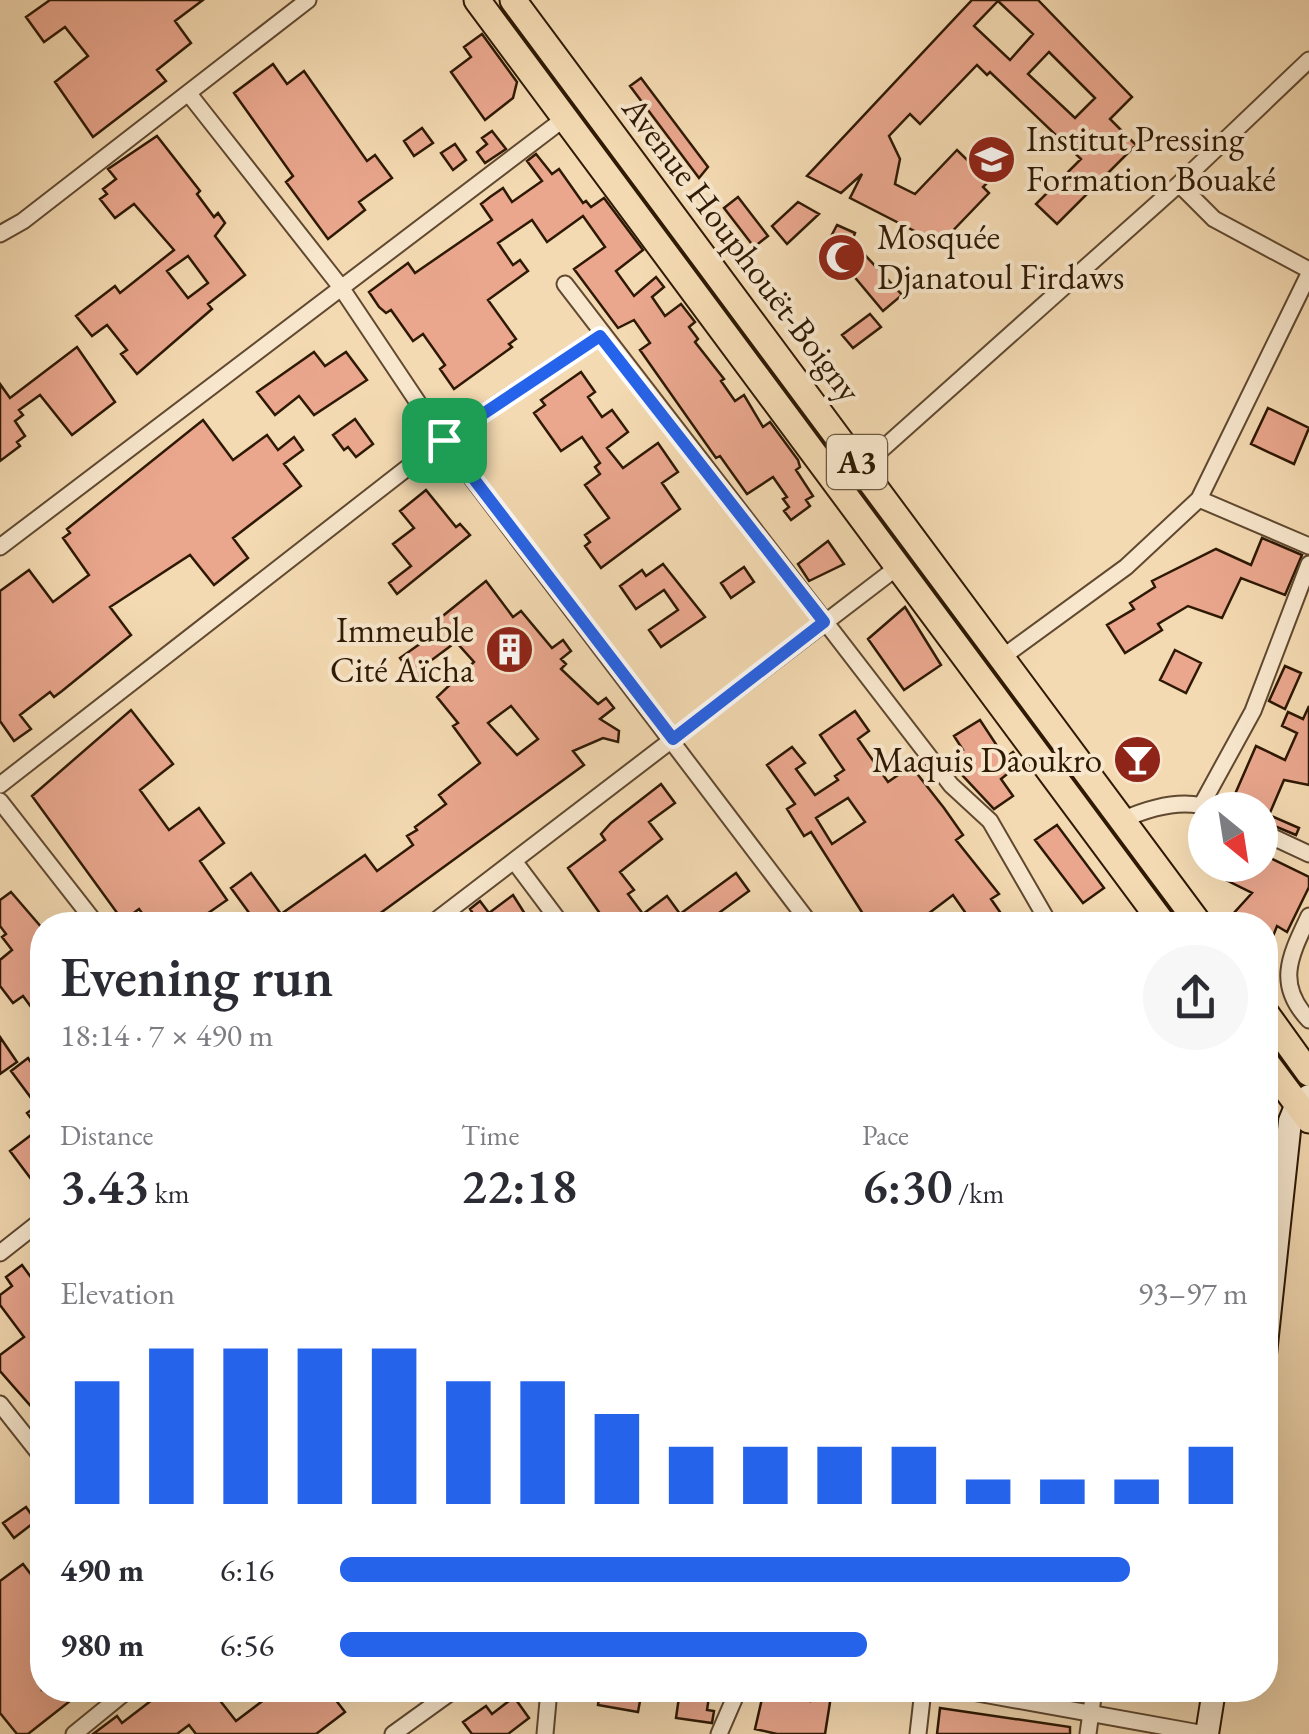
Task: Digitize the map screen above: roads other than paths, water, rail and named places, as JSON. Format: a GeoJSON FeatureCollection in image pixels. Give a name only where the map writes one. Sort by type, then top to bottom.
{"type":"FeatureCollection","features":[{"type":"Feature","properties":{"kind":"highway","name":"Avenue Houphouët-Boigny"},"geometry":{"type":"LineString","coordinates":[[477,0],[895,569],[1154,912]]}},
{"type":"Feature","properties":{"kind":"highway","name":"Avenue Houphouët-Boigny"},"geometry":{"type":"LineString","coordinates":[[513,0],[1190,912]]}},
{"type":"Feature","properties":{"kind":"highway"},"geometry":{"type":"LineString","coordinates":[[1278,1030],[1309,1073]]}},
{"type":"Feature","properties":{"kind":"highway"},"geometry":{"type":"LineString","coordinates":[[1278,1076],[1305,1107]]}},
{"type":"Feature","properties":{"kind":"main road"},"geometry":{"type":"LineString","coordinates":[[1278,1234],[1290,1121],[1305,1107]]}},
{"type":"Feature","properties":{"kind":"main road"},"geometry":{"type":"LineString","coordinates":[[1206,1734],[1212,1702]]}},
{"type":"Feature","properties":{"kind":"street"},"geometry":{"type":"LineString","coordinates":[[0,234],[23,221],[188,94],[300,2]]}},
{"type":"Feature","properties":{"kind":"street"},"geometry":{"type":"LineString","coordinates":[[861,468],[1179,184],[1309,60]]}},
{"type":"Feature","properties":{"kind":"street"},"geometry":{"type":"LineString","coordinates":[[188,94],[340,286],[444,440],[801,912]]}},
{"type":"Feature","properties":{"kind":"street"},"geometry":{"type":"LineString","coordinates":[[0,547],[565,118]]}},
{"type":"Feature","properties":{"kind":"street"},"geometry":{"type":"LineString","coordinates":[[1000,659],[1126,568],[1198,499],[1309,272],[1214,219],[1179,184]]}},
{"type":"Feature","properties":{"kind":"street"},"geometry":{"type":"LineString","coordinates":[[565,284],[600,336],[950,785],[990,820],[1043,912]]}},
{"type":"Feature","properties":{"kind":"street"},"geometry":{"type":"LineString","coordinates":[[0,785],[444,440],[600,336]]}},
{"type":"Feature","properties":{"kind":"street"},"geometry":{"type":"LineString","coordinates":[[1198,499],[1309,546]]}},
{"type":"Feature","properties":{"kind":"street"},"geometry":{"type":"LineString","coordinates":[[1215,792],[1258,698],[1309,564]]}},
{"type":"Feature","properties":{"kind":"street"},"geometry":{"type":"LineString","coordinates":[[447,912],[895,569]]}},
{"type":"Feature","properties":{"kind":"street"},"geometry":{"type":"LineString","coordinates":[[0,801],[88,912]]}},
{"type":"Feature","properties":{"kind":"street"},"geometry":{"type":"LineString","coordinates":[[1122,820],[1158,808],[1188,807]]}},
{"type":"Feature","properties":{"kind":"street"},"geometry":{"type":"LineString","coordinates":[[1278,839],[1309,854]]}},
{"type":"Feature","properties":{"kind":"street"},"geometry":{"type":"LineString","coordinates":[[514,861],[552,912]]}},
{"type":"Feature","properties":{"kind":"street"},"geometry":{"type":"LineString","coordinates":[[1284,1038],[1309,1020],[1290,994],[1286,976],[1309,916]]}},
{"type":"Feature","properties":{"kind":"street"},"geometry":{"type":"LineString","coordinates":[[0,1253],[30,1229]]}},
{"type":"Feature","properties":{"kind":"street"},"geometry":{"type":"LineString","coordinates":[[0,1404],[30,1442]]}},
{"type":"Feature","properties":{"kind":"street"},"geometry":{"type":"LineString","coordinates":[[74,1734],[113,1702]]}},
{"type":"Feature","properties":{"kind":"street"},"geometry":{"type":"LineString","coordinates":[[393,1734],[437,1702]]}},
{"type":"Feature","properties":{"kind":"street"},"geometry":{"type":"LineString","coordinates":[[544,1734],[548,1702]]}},
{"type":"Feature","properties":{"kind":"street"},"geometry":{"type":"LineString","coordinates":[[719,1734],[733,1702]]}},
{"type":"Feature","properties":{"kind":"street"},"geometry":{"type":"LineString","coordinates":[[918,1734],[922,1702]]}},
{"type":"Feature","properties":{"kind":"street"},"geometry":{"type":"LineString","coordinates":[[1026,1702],[1206,1734]]}},
{"type":"Feature","properties":{"kind":"street"},"geometry":{"type":"LineString","coordinates":[[1088,1734],[1092,1702]]}},
{"type":"Feature","properties":{"kind":"place","name":"Institut Pressing Formation Bouaké"},"geometry":{"type":"Point","coordinates":[991,159]}},
{"type":"Feature","properties":{"kind":"place","name":"Mosquée Djanatoul Firdaws"},"geometry":{"type":"Point","coordinates":[842,257]}},
{"type":"Feature","properties":{"kind":"place","name":"Immeuble Cité Aïcha"},"geometry":{"type":"Point","coordinates":[509,650]}},
{"type":"Feature","properties":{"kind":"place","name":"Maquis Daoukro"},"geometry":{"type":"Point","coordinates":[1137,760]}}]}
